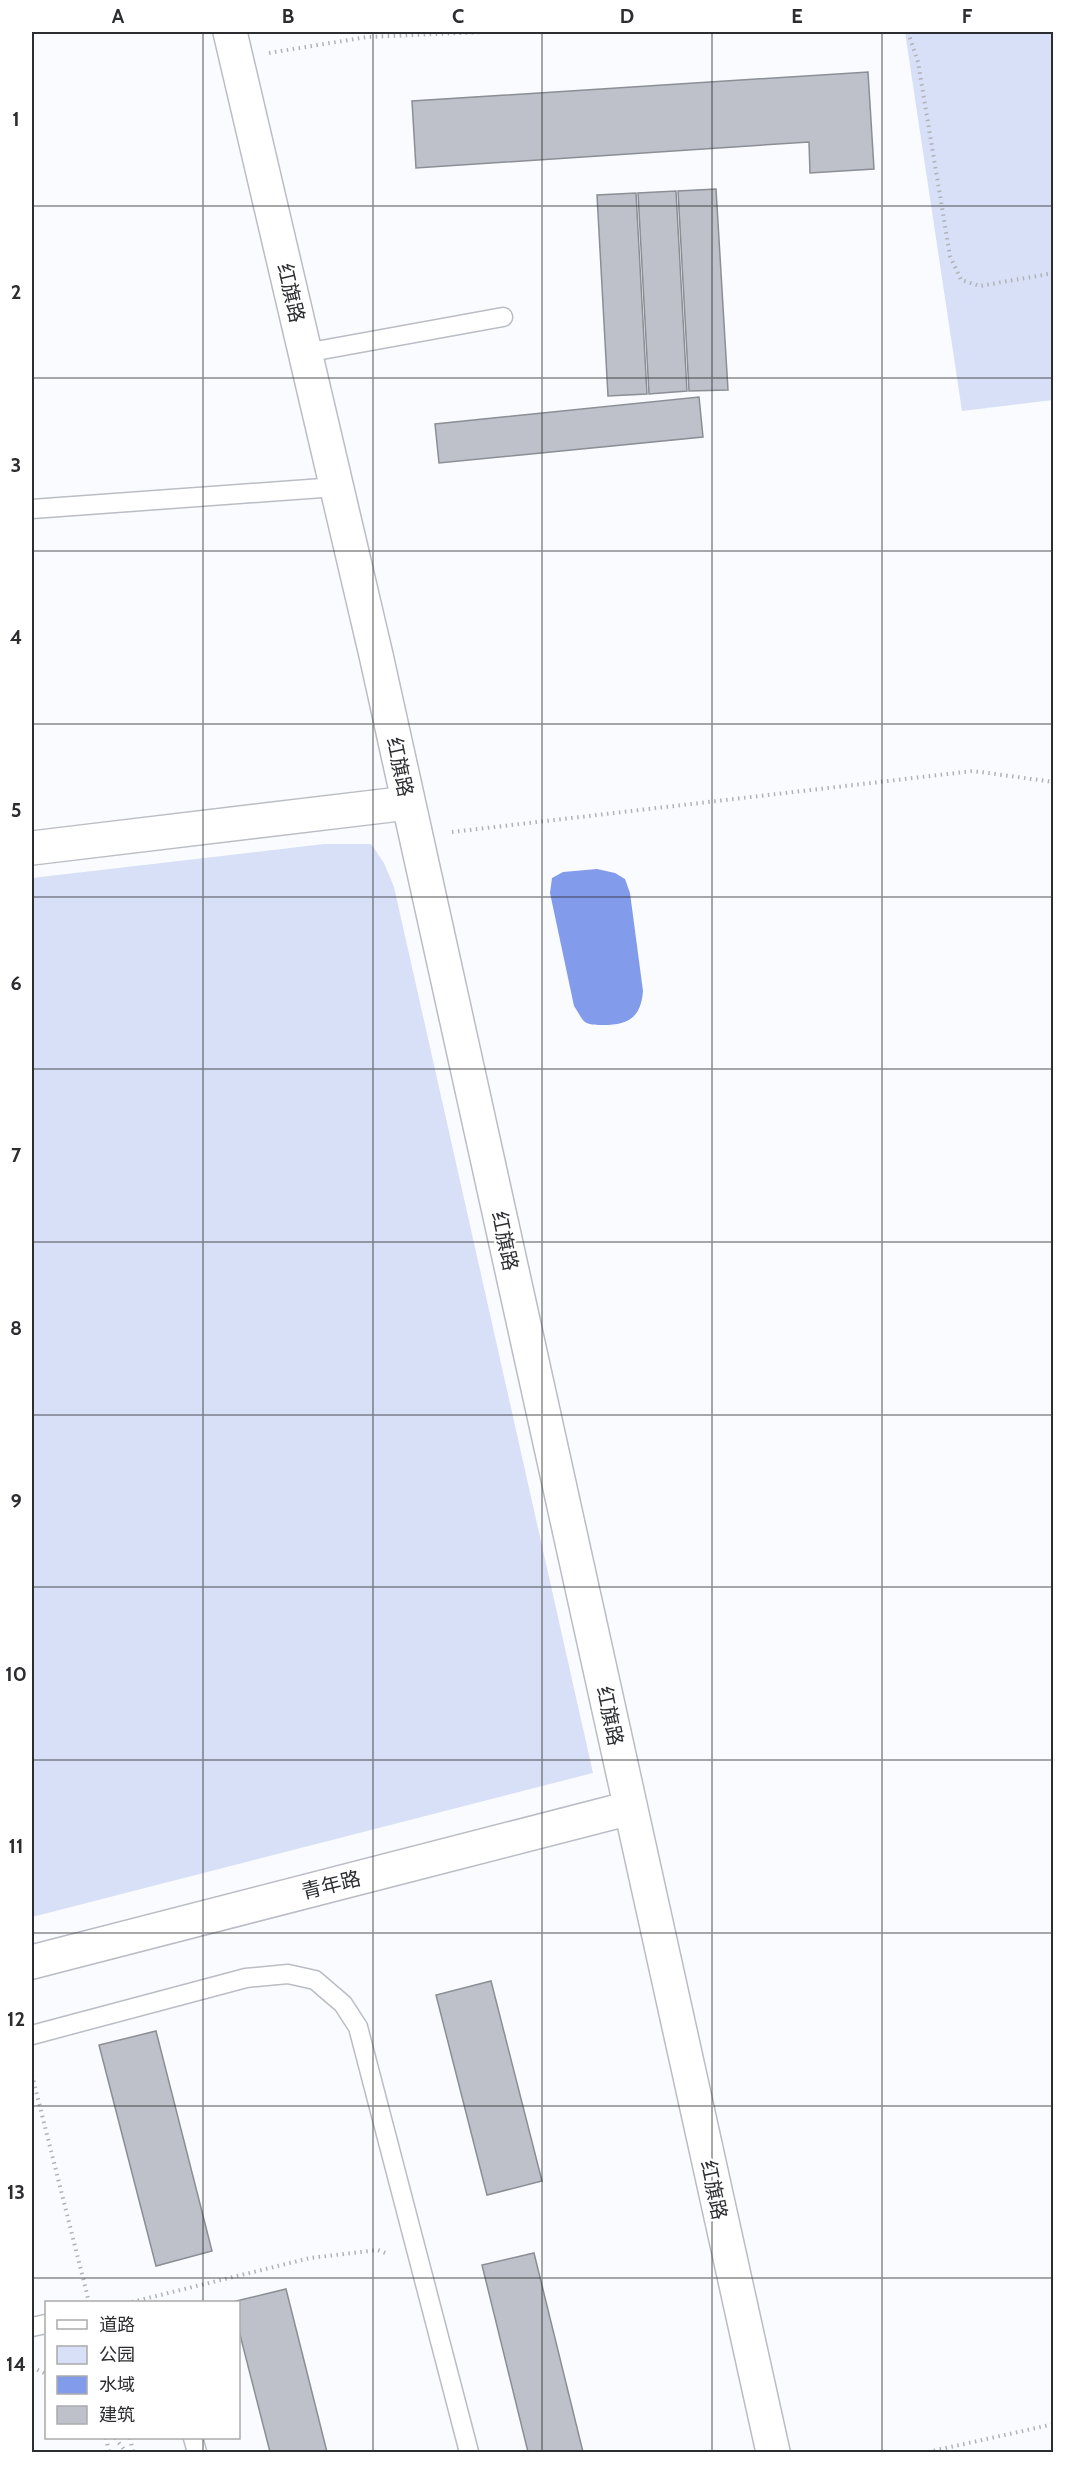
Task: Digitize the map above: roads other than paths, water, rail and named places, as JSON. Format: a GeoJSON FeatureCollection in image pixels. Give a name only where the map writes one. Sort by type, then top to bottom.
{"type":"FeatureCollection","features":[{"type":"Feature","properties":{"kind":"street","name":"红旗路"},"geometry":{"type":"LineString","coordinates":[[233,45],[416,836],[772,2452]]}},
{"type":"Feature","properties":{"kind":"street"},"geometry":{"type":"LineString","coordinates":[[32,848],[408,802]]}},
{"type":"Feature","properties":{"kind":"street","name":"青年路"},"geometry":{"type":"LineString","coordinates":[[32,1962],[630,1808]]}},
{"type":"Feature","properties":{"kind":"lane"},"geometry":{"type":"LineString","coordinates":[[305,353],[503,317]]}},
{"type":"Feature","properties":{"kind":"lane"},"geometry":{"type":"LineString","coordinates":[[32,509],[336,487]]}},
{"type":"Feature","properties":{"kind":"lane"},"geometry":{"type":"LineString","coordinates":[[32,2036],[246,1978],[288,1974],[315,1980],[343,2004],[358,2027],[469,2452]]}},
{"type":"Feature","properties":{"kind":"water"},"geometry":{"type":"Polygon","coordinates":[[[597,869],[615,873],[625,879],[630,893],[643,991],[640,1007],[632,1018],[612,1025],[587,1023],[574,1006],[550,893],[552,878],[563,872],[597,869]]]}}]}
